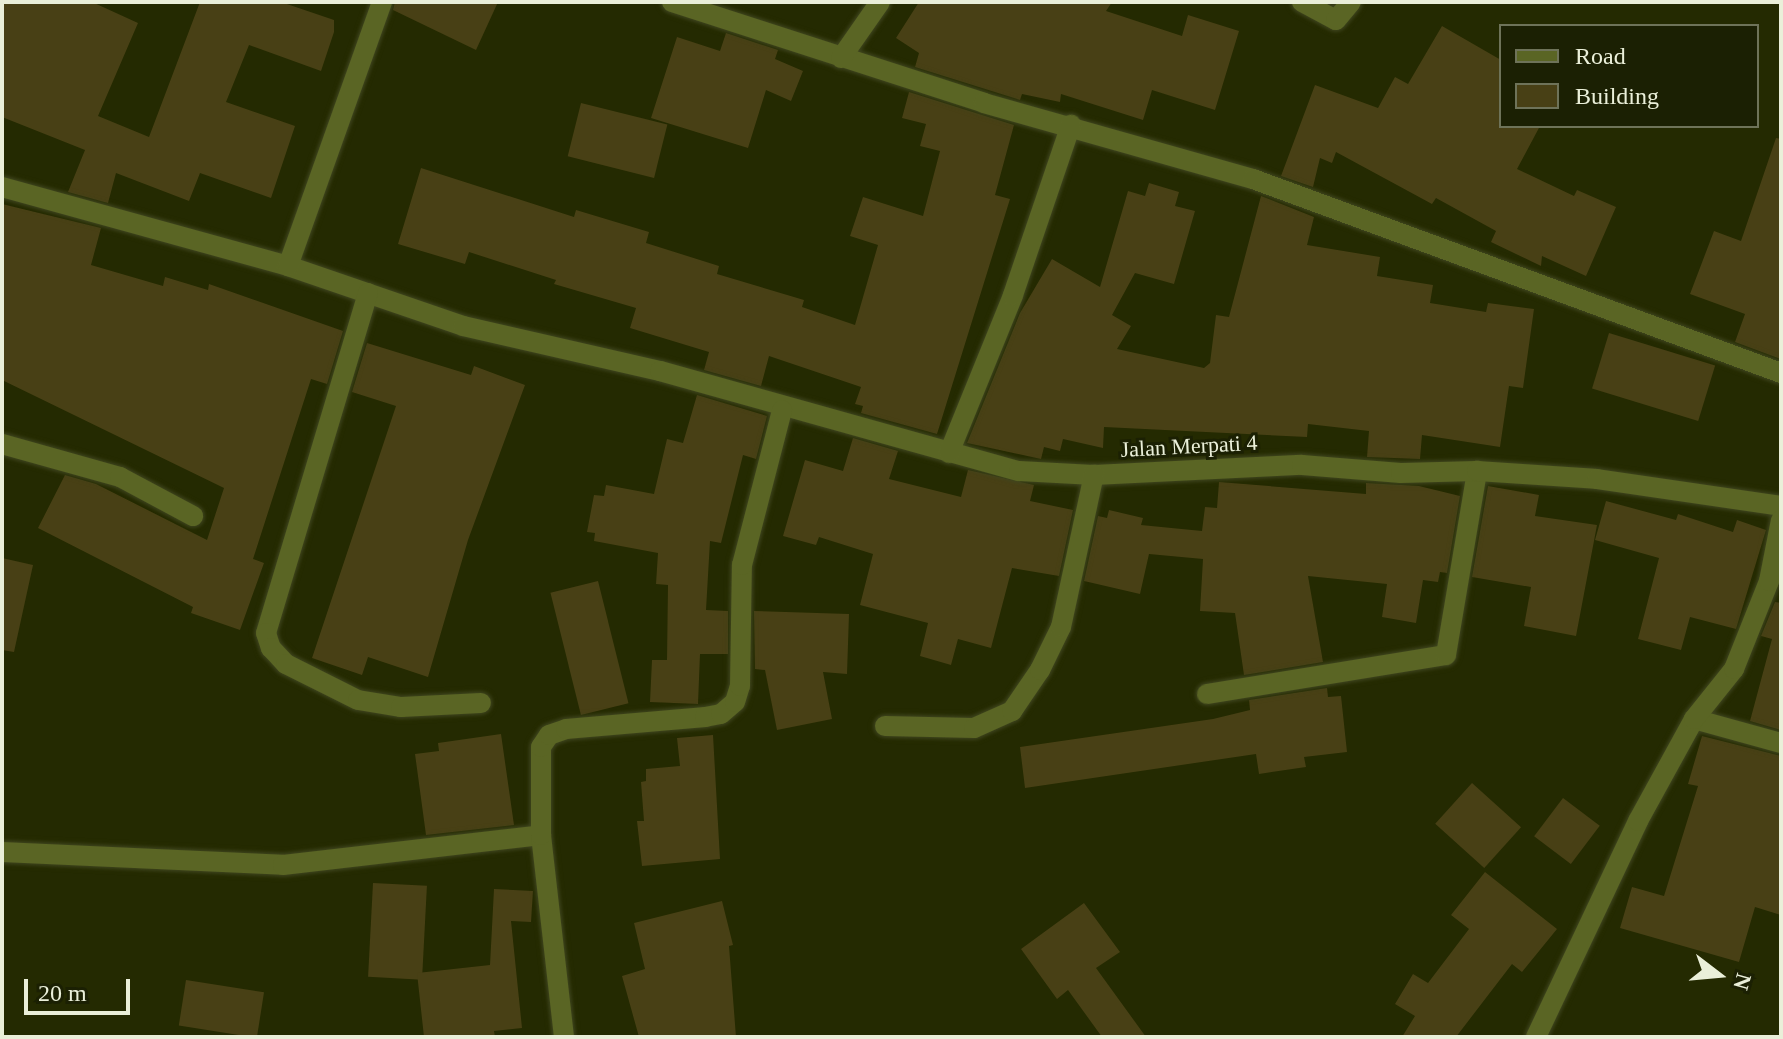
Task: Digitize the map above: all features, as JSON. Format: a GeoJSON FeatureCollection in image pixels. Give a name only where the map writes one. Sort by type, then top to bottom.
{"type":"FeatureCollection","features":[{"type":"Feature","properties":{"kind":"street"},"geometry":{"type":"LineString","coordinates":[[288,266],[382,2]]}},
{"type":"Feature","properties":{"kind":"street"},"geometry":{"type":"LineString","coordinates":[[672,2],[841,58],[1071,125],[1348,212],[1568,298],[1781,373]]}},
{"type":"Feature","properties":{"kind":"street"},"geometry":{"type":"LineString","coordinates":[[841,58],[880,2]]}},
{"type":"Feature","properties":{"kind":"street"},"geometry":{"type":"LineString","coordinates":[[1302,2],[1336,20],[1351,2]]}},
{"type":"Feature","properties":{"kind":"street"},"geometry":{"type":"LineString","coordinates":[[949,453],[1013,295],[1071,125]]}},
{"type":"Feature","properties":{"kind":"street","name":"Jalan Merpati 4"},"geometry":{"type":"LineString","coordinates":[[2,187],[288,266],[463,326],[660,371],[782,410],[1019,471],[1094,475],[1302,465],[1401,473],[1477,471],[1597,479],[1781,506]]}},
{"type":"Feature","properties":{"kind":"street"},"geometry":{"type":"LineString","coordinates":[[368,293],[266,633],[286,664],[358,700],[401,707],[481,703]]}},
{"type":"Feature","properties":{"kind":"street"},"geometry":{"type":"LineString","coordinates":[[564,1037],[541,835],[540,755],[549,735],[566,729],[721,714],[735,702],[740,686],[742,565],[782,410]]}},
{"type":"Feature","properties":{"kind":"street"},"geometry":{"type":"LineString","coordinates":[[2,444],[120,477],[193,516]]}},
{"type":"Feature","properties":{"kind":"street"},"geometry":{"type":"LineString","coordinates":[[1207,694],[1446,655],[1477,471]]}},
{"type":"Feature","properties":{"kind":"street"},"geometry":{"type":"LineString","coordinates":[[885,726],[974,728],[1012,711],[1040,670],[1061,627],[1094,475]]}},
{"type":"Feature","properties":{"kind":"street"},"geometry":{"type":"LineString","coordinates":[[1536,1037],[1602,889],[1694,719],[1734,669],[1754,622],[1781,520]]}},
{"type":"Feature","properties":{"kind":"street"},"geometry":{"type":"LineString","coordinates":[[1694,719],[1781,743]]}},
{"type":"Feature","properties":{"kind":"street"},"geometry":{"type":"LineString","coordinates":[[2,852],[283,865],[541,835]]}},
{"type":"Feature","properties":{"kind":"building"},"geometry":{"type":"Polygon","coordinates":[[[2,2],[92,2],[138,23],[98,116],[149,137],[200,2],[281,2],[334,20],[334,32],[321,71],[249,45],[226,102],[295,126],[271,198],[200,173],[189,201],[116,173],[108,203],[68,192],[85,150],[2,117],[2,2]]]}},
{"type":"Feature","properties":{"kind":"building"},"geometry":{"type":"Polygon","coordinates":[[[395,2],[498,2],[476,50],[393,10],[395,2]]]}},
{"type":"Feature","properties":{"kind":"building"},"geometry":{"type":"Polygon","coordinates":[[[919,2],[1112,2],[1106,11],[1182,36],[1188,15],[1239,31],[1215,110],[1152,90],[1143,120],[1061,94],[1060,102],[1022,94],[1020,100],[915,67],[919,53],[896,38],[919,2]]]}},
{"type":"Feature","properties":{"kind":"building"},"geometry":{"type":"Polygon","coordinates":[[[1442,26],[1499,59],[1499,128],[1539,128],[1517,169],[1574,196],[1577,190],[1616,207],[1586,276],[1542,256],[1541,266],[1491,242],[1496,231],[1436,198],[1432,204],[1336,152],[1332,163],[1320,158],[1313,187],[1281,176],[1315,85],[1378,108],[1395,77],[1408,84],[1442,26]]]}},
{"type":"Feature","properties":{"kind":"building"},"geometry":{"type":"Polygon","coordinates":[[[726,33],[778,50],[775,59],[803,71],[791,101],[766,90],[748,148],[651,118],[677,37],[720,51],[726,33]]]}},
{"type":"Feature","properties":{"kind":"building"},"geometry":{"type":"Polygon","coordinates":[[[909,92],[1014,125],[995,195],[1010,199],[937,434],[861,413],[863,406],[855,404],[861,387],[769,356],[761,386],[704,370],[709,352],[630,328],[636,308],[554,284],[556,280],[469,252],[465,264],[398,244],[421,168],[574,217],[576,210],[649,232],[646,243],[719,266],[717,274],[804,300],[802,307],[855,325],[878,245],[850,236],[863,197],[923,216],[940,151],[920,146],[926,124],[902,118],[909,92]]]}},
{"type":"Feature","properties":{"kind":"building"},"geometry":{"type":"Polygon","coordinates":[[[581,103],[667,125],[654,178],[568,156],[581,103]]]}},
{"type":"Feature","properties":{"kind":"building"},"geometry":{"type":"Polygon","coordinates":[[[1776,138],[1781,139],[1781,359],[1735,342],[1745,314],[1690,294],[1714,231],[1741,241],[1776,138]]]}},
{"type":"Feature","properties":{"kind":"building"},"geometry":{"type":"Polygon","coordinates":[[[1149,183],[1179,192],[1175,206],[1195,211],[1174,284],[1135,273],[1112,315],[1131,326],[1117,349],[1204,368],[1210,363],[1216,315],[1229,317],[1261,196],[1314,217],[1307,245],[1380,257],[1377,276],[1433,285],[1430,303],[1486,312],[1488,303],[1534,309],[1523,388],[1509,386],[1500,447],[1422,435],[1420,459],[1367,457],[1369,431],[1308,424],[1307,437],[1104,427],[1103,448],[1063,439],[1060,451],[1044,447],[1041,459],[967,443],[1020,313],[1052,259],[1100,287],[1128,191],[1145,196],[1149,183]]]}},
{"type":"Feature","properties":{"kind":"building"},"geometry":{"type":"Polygon","coordinates":[[[2,204],[101,228],[91,265],[163,286],[165,277],[208,290],[209,284],[343,331],[327,384],[311,379],[253,559],[264,563],[240,630],[191,613],[193,607],[38,528],[65,475],[96,484],[207,540],[224,488],[2,380],[2,204]]]}},
{"type":"Feature","properties":{"kind":"building"},"geometry":{"type":"Polygon","coordinates":[[[1609,333],[1715,365],[1698,421],[1592,388],[1609,333]]]}},
{"type":"Feature","properties":{"kind":"building"},"geometry":{"type":"Polygon","coordinates":[[[367,343],[471,375],[474,366],[525,385],[468,540],[428,677],[368,657],[362,675],[312,658],[396,406],[352,392],[367,343]]]}},
{"type":"Feature","properties":{"kind":"building"},"geometry":{"type":"Polygon","coordinates":[[[697,395],[767,416],[756,459],[743,455],[721,543],[710,541],[706,610],[728,611],[728,654],[700,654],[698,704],[650,702],[652,660],[667,660],[668,585],[656,584],[658,553],[594,541],[595,533],[587,532],[594,495],[604,496],[606,485],[654,494],[667,439],[683,443],[697,395]]]}},
{"type":"Feature","properties":{"kind":"building"},"geometry":{"type":"Polygon","coordinates":[[[853,438],[898,451],[889,479],[961,497],[968,470],[1034,485],[1030,501],[1073,510],[1059,576],[1012,568],[991,648],[958,639],[951,665],[920,656],[928,623],[860,605],[873,554],[819,537],[816,545],[783,536],[805,460],[843,471],[853,438]]]}},
{"type":"Feature","properties":{"kind":"building"},"geometry":{"type":"Polygon","coordinates":[[[1219,482],[1366,494],[1366,483],[1419,486],[1460,496],[1447,573],[1440,572],[1438,582],[1423,580],[1416,623],[1382,617],[1387,584],[1308,576],[1323,662],[1244,675],[1235,613],[1200,611],[1203,559],[1149,554],[1140,594],[1084,581],[1098,516],[1107,518],[1109,510],[1143,518],[1141,525],[1202,531],[1205,507],[1217,508],[1219,482]]]}},
{"type":"Feature","properties":{"kind":"building"},"geometry":{"type":"Polygon","coordinates":[[[1488,486],[1539,495],[1535,516],[1597,525],[1576,636],[1524,626],[1531,587],[1472,577],[1488,486]]]}},
{"type":"Feature","properties":{"kind":"building"},"geometry":{"type":"Polygon","coordinates":[[[1606,501],[1676,520],[1678,514],[1733,532],[1737,520],[1766,530],[1736,629],[1690,617],[1681,650],[1638,639],[1659,558],[1595,540],[1606,501]]]}},
{"type":"Feature","properties":{"kind":"building"},"geometry":{"type":"Polygon","coordinates":[[[2,558],[33,565],[14,652],[2,650],[2,558]]]}},
{"type":"Feature","properties":{"kind":"building"},"geometry":{"type":"Polygon","coordinates":[[[598,581],[628,703],[581,715],[550,593],[598,581]]]}},
{"type":"Feature","properties":{"kind":"building"},"geometry":{"type":"Polygon","coordinates":[[[1775,602],[1781,603],[1781,730],[1750,721],[1772,639],[1761,636],[1775,602]]]}},
{"type":"Feature","properties":{"kind":"building"},"geometry":{"type":"Polygon","coordinates":[[[754,611],[849,614],[847,674],[823,672],[832,719],[777,730],[765,670],[755,669],[754,611]]]}},
{"type":"Feature","properties":{"kind":"building"},"geometry":{"type":"Polygon","coordinates":[[[1327,688],[1328,697],[1341,696],[1347,752],[1304,757],[1306,767],[1259,774],[1256,754],[1025,788],[1020,747],[1213,719],[1250,710],[1249,700],[1327,688]]]}},
{"type":"Feature","properties":{"kind":"building"},"geometry":{"type":"Polygon","coordinates":[[[501,734],[514,825],[426,835],[415,754],[439,751],[438,743],[501,734]]]}},
{"type":"Feature","properties":{"kind":"building"},"geometry":{"type":"Polygon","coordinates":[[[713,735],[720,859],[642,866],[637,821],[644,821],[641,782],[646,781],[646,769],[680,766],[677,738],[713,735]]]}},
{"type":"Feature","properties":{"kind":"building"},"geometry":{"type":"Polygon","coordinates":[[[1702,736],[1781,756],[1781,915],[1755,907],[1739,962],[1620,928],[1632,887],[1664,896],[1698,786],[1688,784],[1702,736]]]}},
{"type":"Feature","properties":{"kind":"building"},"geometry":{"type":"Polygon","coordinates":[[[1472,783],[1521,827],[1484,868],[1435,824],[1472,783]]]}},
{"type":"Feature","properties":{"kind":"building"},"geometry":{"type":"Polygon","coordinates":[[[1563,798],[1600,826],[1571,864],[1534,836],[1563,798]]]}},
{"type":"Feature","properties":{"kind":"building"},"geometry":{"type":"Polygon","coordinates":[[[1485,872],[1557,929],[1522,972],[1512,964],[1456,1037],[1402,1037],[1415,1016],[1395,1004],[1413,974],[1428,983],[1469,929],[1451,915],[1485,872]]]}},
{"type":"Feature","properties":{"kind":"building"},"geometry":{"type":"Polygon","coordinates":[[[373,883],[427,886],[422,980],[368,977],[373,883]]]}},
{"type":"Feature","properties":{"kind":"building"},"geometry":{"type":"Polygon","coordinates":[[[494,889],[533,891],[531,922],[511,921],[522,1028],[494,1031],[495,1037],[424,1037],[417,973],[490,965],[494,889]]]}},
{"type":"Feature","properties":{"kind":"building"},"geometry":{"type":"Polygon","coordinates":[[[722,901],[733,945],[729,946],[736,1037],[639,1037],[622,976],[645,969],[634,923],[722,901]]]}},
{"type":"Feature","properties":{"kind":"building"},"geometry":{"type":"Polygon","coordinates":[[[1084,903],[1120,952],[1096,968],[1146,1037],[1102,1037],[1068,990],[1057,999],[1021,949],[1084,903]]]}},
{"type":"Feature","properties":{"kind":"building"},"geometry":{"type":"Polygon","coordinates":[[[186,980],[264,992],[257,1037],[179,1025],[186,980]]]}}]}
